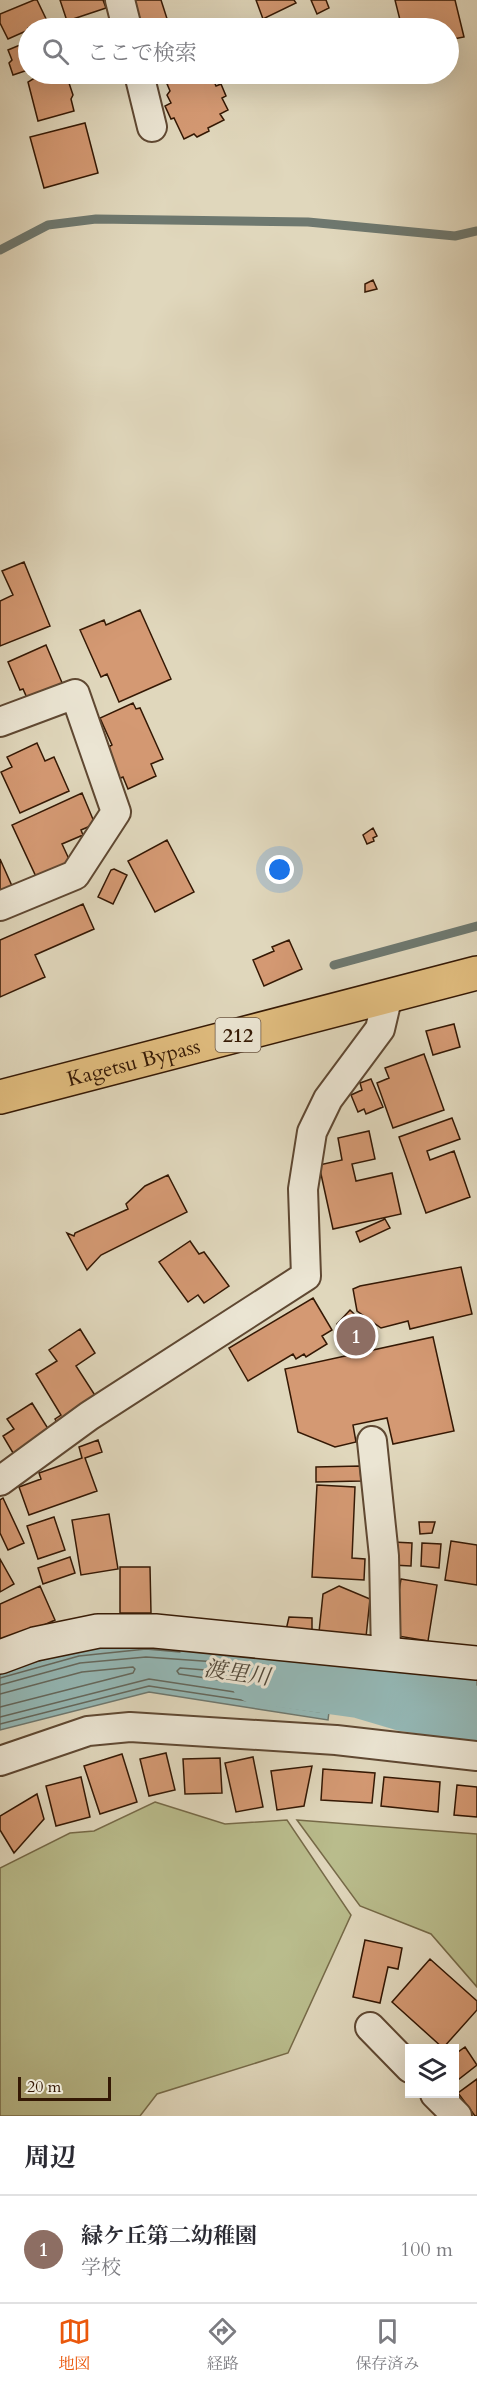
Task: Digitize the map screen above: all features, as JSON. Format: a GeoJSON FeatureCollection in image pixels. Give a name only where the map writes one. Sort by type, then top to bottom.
{"type":"FeatureCollection","features":[{"type":"Feature","properties":{"kind":"highway","name":"Kagetsu Bypass"},"geometry":{"type":"LineString","coordinates":[[0,1098],[477,973]]}},
{"type":"Feature","properties":{"kind":"street"},"geometry":{"type":"LineString","coordinates":[[120,0],[124,18]]}},
{"type":"Feature","properties":{"kind":"street"},"geometry":{"type":"LineString","coordinates":[[141,84],[152,127]]}},
{"type":"Feature","properties":{"kind":"street"},"geometry":{"type":"LineString","coordinates":[[0,723],[75,694],[117,812],[75,875],[0,906]]}},
{"type":"Feature","properties":{"kind":"street"},"geometry":{"type":"LineString","coordinates":[[0,1481],[89,1416],[306,1276],[303,1189],[312,1132],[328,1099],[380,1029],[388,995]]}},
{"type":"Feature","properties":{"kind":"street"},"geometry":{"type":"LineString","coordinates":[[372,1441],[384,1556],[386,1654]]}},
{"type":"Feature","properties":{"kind":"street"},"geometry":{"type":"LineString","coordinates":[[0,1658],[35,1644],[98,1631],[155,1631],[477,1663]]}},
{"type":"Feature","properties":{"kind":"street"},"geometry":{"type":"LineString","coordinates":[[0,1761],[88,1731],[130,1727],[336,1740],[477,1756]]}},
{"type":"Feature","properties":{"kind":"street"},"geometry":{"type":"LineString","coordinates":[[370,2027],[405,2063]]}},
{"type":"Feature","properties":{"kind":"street"},"geometry":{"type":"LineString","coordinates":[[439,2098],[457,2116]]}},
{"type":"Feature","properties":{"kind":"green space"},"geometry":{"type":"Polygon","coordinates":[[[155,1802],[225,1824],[287,1820],[351,1915],[288,2053],[157,2094],[140,2116],[0,2116],[0,1868],[70,1833],[94,1831],[155,1802]]]}},
{"type":"Feature","properties":{"kind":"green space"},"geometry":{"type":"Polygon","coordinates":[[[297,1820],[477,1834],[477,1987],[431,1934],[360,1906],[297,1820]]]}},
{"type":"Feature","properties":{"kind":"water"},"geometry":{"type":"Polygon","coordinates":[[[146,1643],[336,1657],[328,1720],[149,1692],[0,1730],[0,1672],[78,1650],[146,1643]]]}},
{"type":"Feature","properties":{"kind":"water"},"geometry":{"type":"Polygon","coordinates":[[[356,1660],[477,1676],[477,1729],[352,1714],[356,1660]]]}},
{"type":"Feature","properties":{"kind":"building"},"geometry":{"type":"Polygon","coordinates":[[[37,0],[46,18],[18,18],[18,35],[8,39],[0,23],[0,14],[37,0]]]}},
{"type":"Feature","properties":{"kind":"building"},"geometry":{"type":"Polygon","coordinates":[[[60,0],[103,0],[106,8],[76,18],[66,18],[60,0]]]}},
{"type":"Feature","properties":{"kind":"building"},"geometry":{"type":"Polygon","coordinates":[[[134,0],[161,0],[167,18],[140,18],[134,0]]]}},
{"type":"Feature","properties":{"kind":"building"},"geometry":{"type":"Polygon","coordinates":[[[256,0],[294,0],[296,3],[265,18],[263,18],[256,0]]]}},
{"type":"Feature","properties":{"kind":"building"},"geometry":{"type":"Polygon","coordinates":[[[311,0],[326,0],[329,8],[317,14],[311,0]]]}},
{"type":"Feature","properties":{"kind":"building"},"geometry":{"type":"Polygon","coordinates":[[[395,0],[455,0],[464,37],[459,38],[459,18],[400,18],[395,0]]]}},
{"type":"Feature","properties":{"kind":"building"},"geometry":{"type":"Polygon","coordinates":[[[18,46],[18,73],[13,75],[9,63],[12,60],[8,50],[18,46]]]}},
{"type":"Feature","properties":{"kind":"building"},"geometry":{"type":"Polygon","coordinates":[[[29,84],[69,84],[74,111],[38,121],[29,84]]]}},
{"type":"Feature","properties":{"kind":"building"},"geometry":{"type":"Polygon","coordinates":[[[167,84],[215,84],[216,86],[221,84],[226,96],[222,98],[228,110],[220,114],[224,120],[197,137],[194,134],[184,139],[174,118],[171,119],[165,106],[171,103],[167,95],[170,91],[167,84]]]}},
{"type":"Feature","properties":{"kind":"building"},"geometry":{"type":"Polygon","coordinates":[[[85,123],[98,173],[44,188],[30,137],[85,123]]]}},
{"type":"Feature","properties":{"kind":"building"},"geometry":{"type":"Polygon","coordinates":[[[373,280],[377,289],[365,292],[365,284],[373,280]]]}},
{"type":"Feature","properties":{"kind":"building"},"geometry":{"type":"Polygon","coordinates":[[[24,562],[50,626],[0,646],[0,601],[13,595],[2,571],[24,562]]]}},
{"type":"Feature","properties":{"kind":"building"},"geometry":{"type":"Polygon","coordinates":[[[140,610],[171,679],[119,702],[107,674],[101,677],[80,630],[104,620],[106,625],[140,610]]]}},
{"type":"Feature","properties":{"kind":"building"},"geometry":{"type":"Polygon","coordinates":[[[46,645],[66,692],[31,707],[23,689],[20,690],[8,662],[46,645]]]}},
{"type":"Feature","properties":{"kind":"building"},"geometry":{"type":"Polygon","coordinates":[[[133,703],[136,709],[140,708],[163,759],[151,764],[156,776],[128,789],[123,777],[118,779],[105,749],[112,745],[100,718],[133,703]]]}},
{"type":"Feature","properties":{"kind":"building"},"geometry":{"type":"Polygon","coordinates":[[[37,743],[45,761],[54,757],[69,791],[20,813],[1,772],[12,767],[7,757],[37,743]]]}},
{"type":"Feature","properties":{"kind":"building"},"geometry":{"type":"Polygon","coordinates":[[[82,793],[95,824],[81,830],[83,835],[62,844],[75,872],[39,883],[12,825],[82,793]]]}},
{"type":"Feature","properties":{"kind":"building"},"geometry":{"type":"Polygon","coordinates":[[[373,828],[377,836],[373,838],[374,841],[367,844],[363,835],[373,828]]]}},
{"type":"Feature","properties":{"kind":"building"},"geometry":{"type":"Polygon","coordinates":[[[167,840],[194,892],[155,912],[128,861],[167,840]]]}},
{"type":"Feature","properties":{"kind":"building"},"geometry":{"type":"Polygon","coordinates":[[[0,859],[16,895],[0,903],[0,859]]]}},
{"type":"Feature","properties":{"kind":"building"},"geometry":{"type":"Polygon","coordinates":[[[114,869],[127,875],[113,904],[98,897],[111,870],[114,869]]]}},
{"type":"Feature","properties":{"kind":"building"},"geometry":{"type":"Polygon","coordinates":[[[83,904],[94,929],[35,955],[45,977],[0,997],[0,940],[83,904]]]}},
{"type":"Feature","properties":{"kind":"building"},"geometry":{"type":"Polygon","coordinates":[[[289,940],[302,969],[264,986],[253,960],[274,951],[272,947],[289,940]]]}},
{"type":"Feature","properties":{"kind":"building"},"geometry":{"type":"Polygon","coordinates":[[[454,1024],[460,1047],[433,1055],[426,1031],[454,1024]]]}},
{"type":"Feature","properties":{"kind":"building"},"geometry":{"type":"Polygon","coordinates":[[[424,1054],[444,1110],[393,1128],[377,1083],[389,1078],[385,1068],[424,1054]]]}},
{"type":"Feature","properties":{"kind":"building"},"geometry":{"type":"Polygon","coordinates":[[[371,1079],[383,1107],[366,1114],[364,1109],[358,1112],[351,1095],[362,1090],[360,1083],[371,1079]]]}},
{"type":"Feature","properties":{"kind":"building"},"geometry":{"type":"Polygon","coordinates":[[[452,1118],[460,1139],[427,1151],[430,1160],[454,1151],[470,1197],[426,1213],[399,1137],[452,1118]]]}},
{"type":"Feature","properties":{"kind":"building"},"geometry":{"type":"Polygon","coordinates":[[[369,1131],[375,1159],[352,1164],[356,1181],[392,1173],[401,1214],[333,1229],[319,1165],[342,1160],[338,1138],[369,1131]]]}},
{"type":"Feature","properties":{"kind":"building"},"geometry":{"type":"Polygon","coordinates":[[[168,1175],[187,1212],[101,1255],[87,1270],[67,1233],[74,1236],[75,1233],[128,1209],[126,1204],[145,1186],[168,1175]]]}},
{"type":"Feature","properties":{"kind":"building"},"geometry":{"type":"Polygon","coordinates":[[[385,1219],[390,1228],[360,1242],[356,1232],[385,1219]]]}},
{"type":"Feature","properties":{"kind":"building"},"geometry":{"type":"Polygon","coordinates":[[[190,1241],[199,1254],[204,1252],[229,1286],[204,1303],[198,1295],[188,1302],[159,1262],[190,1241]]]}},
{"type":"Feature","properties":{"kind":"building"},"geometry":{"type":"Polygon","coordinates":[[[461,1267],[472,1314],[410,1329],[408,1321],[381,1328],[357,1311],[353,1289],[360,1286],[461,1267]]]}},
{"type":"Feature","properties":{"kind":"building"},"geometry":{"type":"Polygon","coordinates":[[[313,1298],[332,1330],[322,1336],[327,1344],[306,1357],[304,1354],[296,1359],[293,1354],[248,1381],[229,1348],[313,1298]]]}},
{"type":"Feature","properties":{"kind":"building"},"geometry":{"type":"Polygon","coordinates":[[[350,1310],[370,1329],[358,1344],[337,1324],[350,1310]]]}},
{"type":"Feature","properties":{"kind":"building"},"geometry":{"type":"Polygon","coordinates":[[[80,1329],[95,1353],[76,1366],[100,1403],[60,1428],[55,1419],[61,1415],[36,1374],[57,1361],[49,1350],[80,1329]]]}},
{"type":"Feature","properties":{"kind":"building"},"geometry":{"type":"Polygon","coordinates":[[[433,1337],[454,1431],[393,1444],[387,1418],[353,1425],[356,1442],[335,1447],[298,1432],[285,1369],[433,1337]]]}},
{"type":"Feature","properties":{"kind":"building"},"geometry":{"type":"Polygon","coordinates":[[[32,1403],[52,1435],[16,1458],[3,1436],[14,1429],[7,1419],[32,1403]]]}},
{"type":"Feature","properties":{"kind":"building"},"geometry":{"type":"Polygon","coordinates":[[[98,1440],[102,1452],[85,1458],[97,1491],[29,1515],[19,1487],[41,1479],[39,1473],[82,1458],[79,1447],[98,1440]]]}},
{"type":"Feature","properties":{"kind":"building"},"geometry":{"type":"Polygon","coordinates":[[[360,1466],[361,1481],[316,1482],[316,1467],[360,1466]]]}},
{"type":"Feature","properties":{"kind":"building"},"geometry":{"type":"Polygon","coordinates":[[[317,1485],[355,1487],[352,1558],[365,1559],[364,1580],[312,1577],[317,1485]]]}},
{"type":"Feature","properties":{"kind":"building"},"geometry":{"type":"Polygon","coordinates":[[[3,1498],[24,1543],[8,1550],[0,1533],[0,1500],[3,1498]]]}},
{"type":"Feature","properties":{"kind":"building"},"geometry":{"type":"Polygon","coordinates":[[[109,1514],[118,1569],[81,1575],[72,1520],[109,1514]]]}},
{"type":"Feature","properties":{"kind":"building"},"geometry":{"type":"Polygon","coordinates":[[[54,1517],[65,1550],[38,1559],[27,1526],[54,1517]]]}},
{"type":"Feature","properties":{"kind":"building"},"geometry":{"type":"Polygon","coordinates":[[[419,1522],[435,1522],[432,1533],[420,1534],[419,1522]]]}},
{"type":"Feature","properties":{"kind":"building"},"geometry":{"type":"Polygon","coordinates":[[[451,1541],[477,1545],[477,1585],[445,1580],[451,1541]]]}},
{"type":"Feature","properties":{"kind":"building"},"geometry":{"type":"Polygon","coordinates":[[[393,1542],[412,1543],[411,1566],[392,1565],[393,1542]]]}},
{"type":"Feature","properties":{"kind":"building"},"geometry":{"type":"Polygon","coordinates":[[[422,1543],[441,1544],[439,1568],[421,1566],[422,1543]]]}},
{"type":"Feature","properties":{"kind":"building"},"geometry":{"type":"Polygon","coordinates":[[[70,1557],[75,1573],[43,1584],[38,1568],[70,1557]]]}},
{"type":"Feature","properties":{"kind":"building"},"geometry":{"type":"Polygon","coordinates":[[[0,1559],[14,1584],[0,1592],[0,1559]]]}},
{"type":"Feature","properties":{"kind":"building"},"geometry":{"type":"Polygon","coordinates":[[[120,1567],[150,1567],[151,1613],[120,1613],[120,1567]]]}},
{"type":"Feature","properties":{"kind":"building"},"geometry":{"type":"Polygon","coordinates":[[[401,1579],[437,1585],[428,1641],[392,1635],[401,1579]]]}},
{"type":"Feature","properties":{"kind":"building"},"geometry":{"type":"Polygon","coordinates":[[[40,1586],[55,1620],[0,1645],[0,1604],[40,1586]]]}},
{"type":"Feature","properties":{"kind":"building"},"geometry":{"type":"Polygon","coordinates":[[[339,1586],[370,1599],[366,1637],[319,1632],[323,1594],[339,1586]]]}},
{"type":"Feature","properties":{"kind":"building"},"geometry":{"type":"Polygon","coordinates":[[[289,1617],[312,1618],[312,1631],[286,1630],[289,1617]]]}},
{"type":"Feature","properties":{"kind":"building"},"geometry":{"type":"Polygon","coordinates":[[[166,1753],[175,1790],[149,1796],[140,1759],[166,1753]]]}},
{"type":"Feature","properties":{"kind":"building"},"geometry":{"type":"Polygon","coordinates":[[[122,1754],[137,1802],[100,1814],[84,1766],[122,1754]]]}},
{"type":"Feature","properties":{"kind":"building"},"geometry":{"type":"Polygon","coordinates":[[[253,1757],[263,1807],[236,1812],[225,1763],[253,1757]]]}},
{"type":"Feature","properties":{"kind":"building"},"geometry":{"type":"Polygon","coordinates":[[[220,1758],[222,1793],[185,1794],[183,1759],[220,1758]]]}},
{"type":"Feature","properties":{"kind":"building"},"geometry":{"type":"Polygon","coordinates":[[[312,1766],[304,1806],[277,1810],[271,1771],[312,1766]]]}},
{"type":"Feature","properties":{"kind":"building"},"geometry":{"type":"Polygon","coordinates":[[[323,1769],[375,1773],[372,1803],[321,1800],[323,1769]]]}},
{"type":"Feature","properties":{"kind":"building"},"geometry":{"type":"Polygon","coordinates":[[[81,1777],[90,1817],[56,1826],[46,1786],[81,1777]]]}},
{"type":"Feature","properties":{"kind":"building"},"geometry":{"type":"Polygon","coordinates":[[[384,1777],[440,1782],[438,1812],[381,1806],[384,1777]]]}},
{"type":"Feature","properties":{"kind":"building"},"geometry":{"type":"Polygon","coordinates":[[[457,1785],[477,1787],[477,1817],[454,1815],[457,1785]]]}},
{"type":"Feature","properties":{"kind":"building"},"geometry":{"type":"Polygon","coordinates":[[[37,1794],[44,1819],[14,1853],[0,1830],[0,1816],[37,1794]]]}},
{"type":"Feature","properties":{"kind":"building"},"geometry":{"type":"Polygon","coordinates":[[[365,1940],[402,1948],[398,1969],[388,1967],[380,2003],[353,1997],[365,1940]]]}},
{"type":"Feature","properties":{"kind":"building"},"geometry":{"type":"Polygon","coordinates":[[[430,1959],[477,2001],[477,2010],[447,2044],[439,2044],[392,2002],[430,1959]]]}},
{"type":"Feature","properties":{"kind":"building"},"geometry":{"type":"Polygon","coordinates":[[[465,2047],[477,2065],[459,2079],[459,2051],[465,2047]]]}},
{"type":"Feature","properties":{"kind":"building"},"geometry":{"type":"Polygon","coordinates":[[[477,2079],[477,2116],[475,2116],[459,2092],[477,2079]]]}},
{"type":"Feature","properties":{"kind":"waterway"},"geometry":{"type":"LineString","coordinates":[[0,250],[48,225],[96,219],[308,222],[455,236],[477,231]]}},
{"type":"Feature","properties":{"kind":"waterway"},"geometry":{"type":"LineString","coordinates":[[334,965],[477,926]]}},
{"type":"Feature","properties":{"kind":"waterway","name":"渡里川"},"geometry":{"type":"LineString","coordinates":[[257,1676],[359,1690],[403,1703],[477,1714]]}},
{"type":"Feature","properties":{"kind":"place","name":"緑ケ丘第二幼稚園"},"geometry":{"type":"Point","coordinates":[356,1336]}}]}
